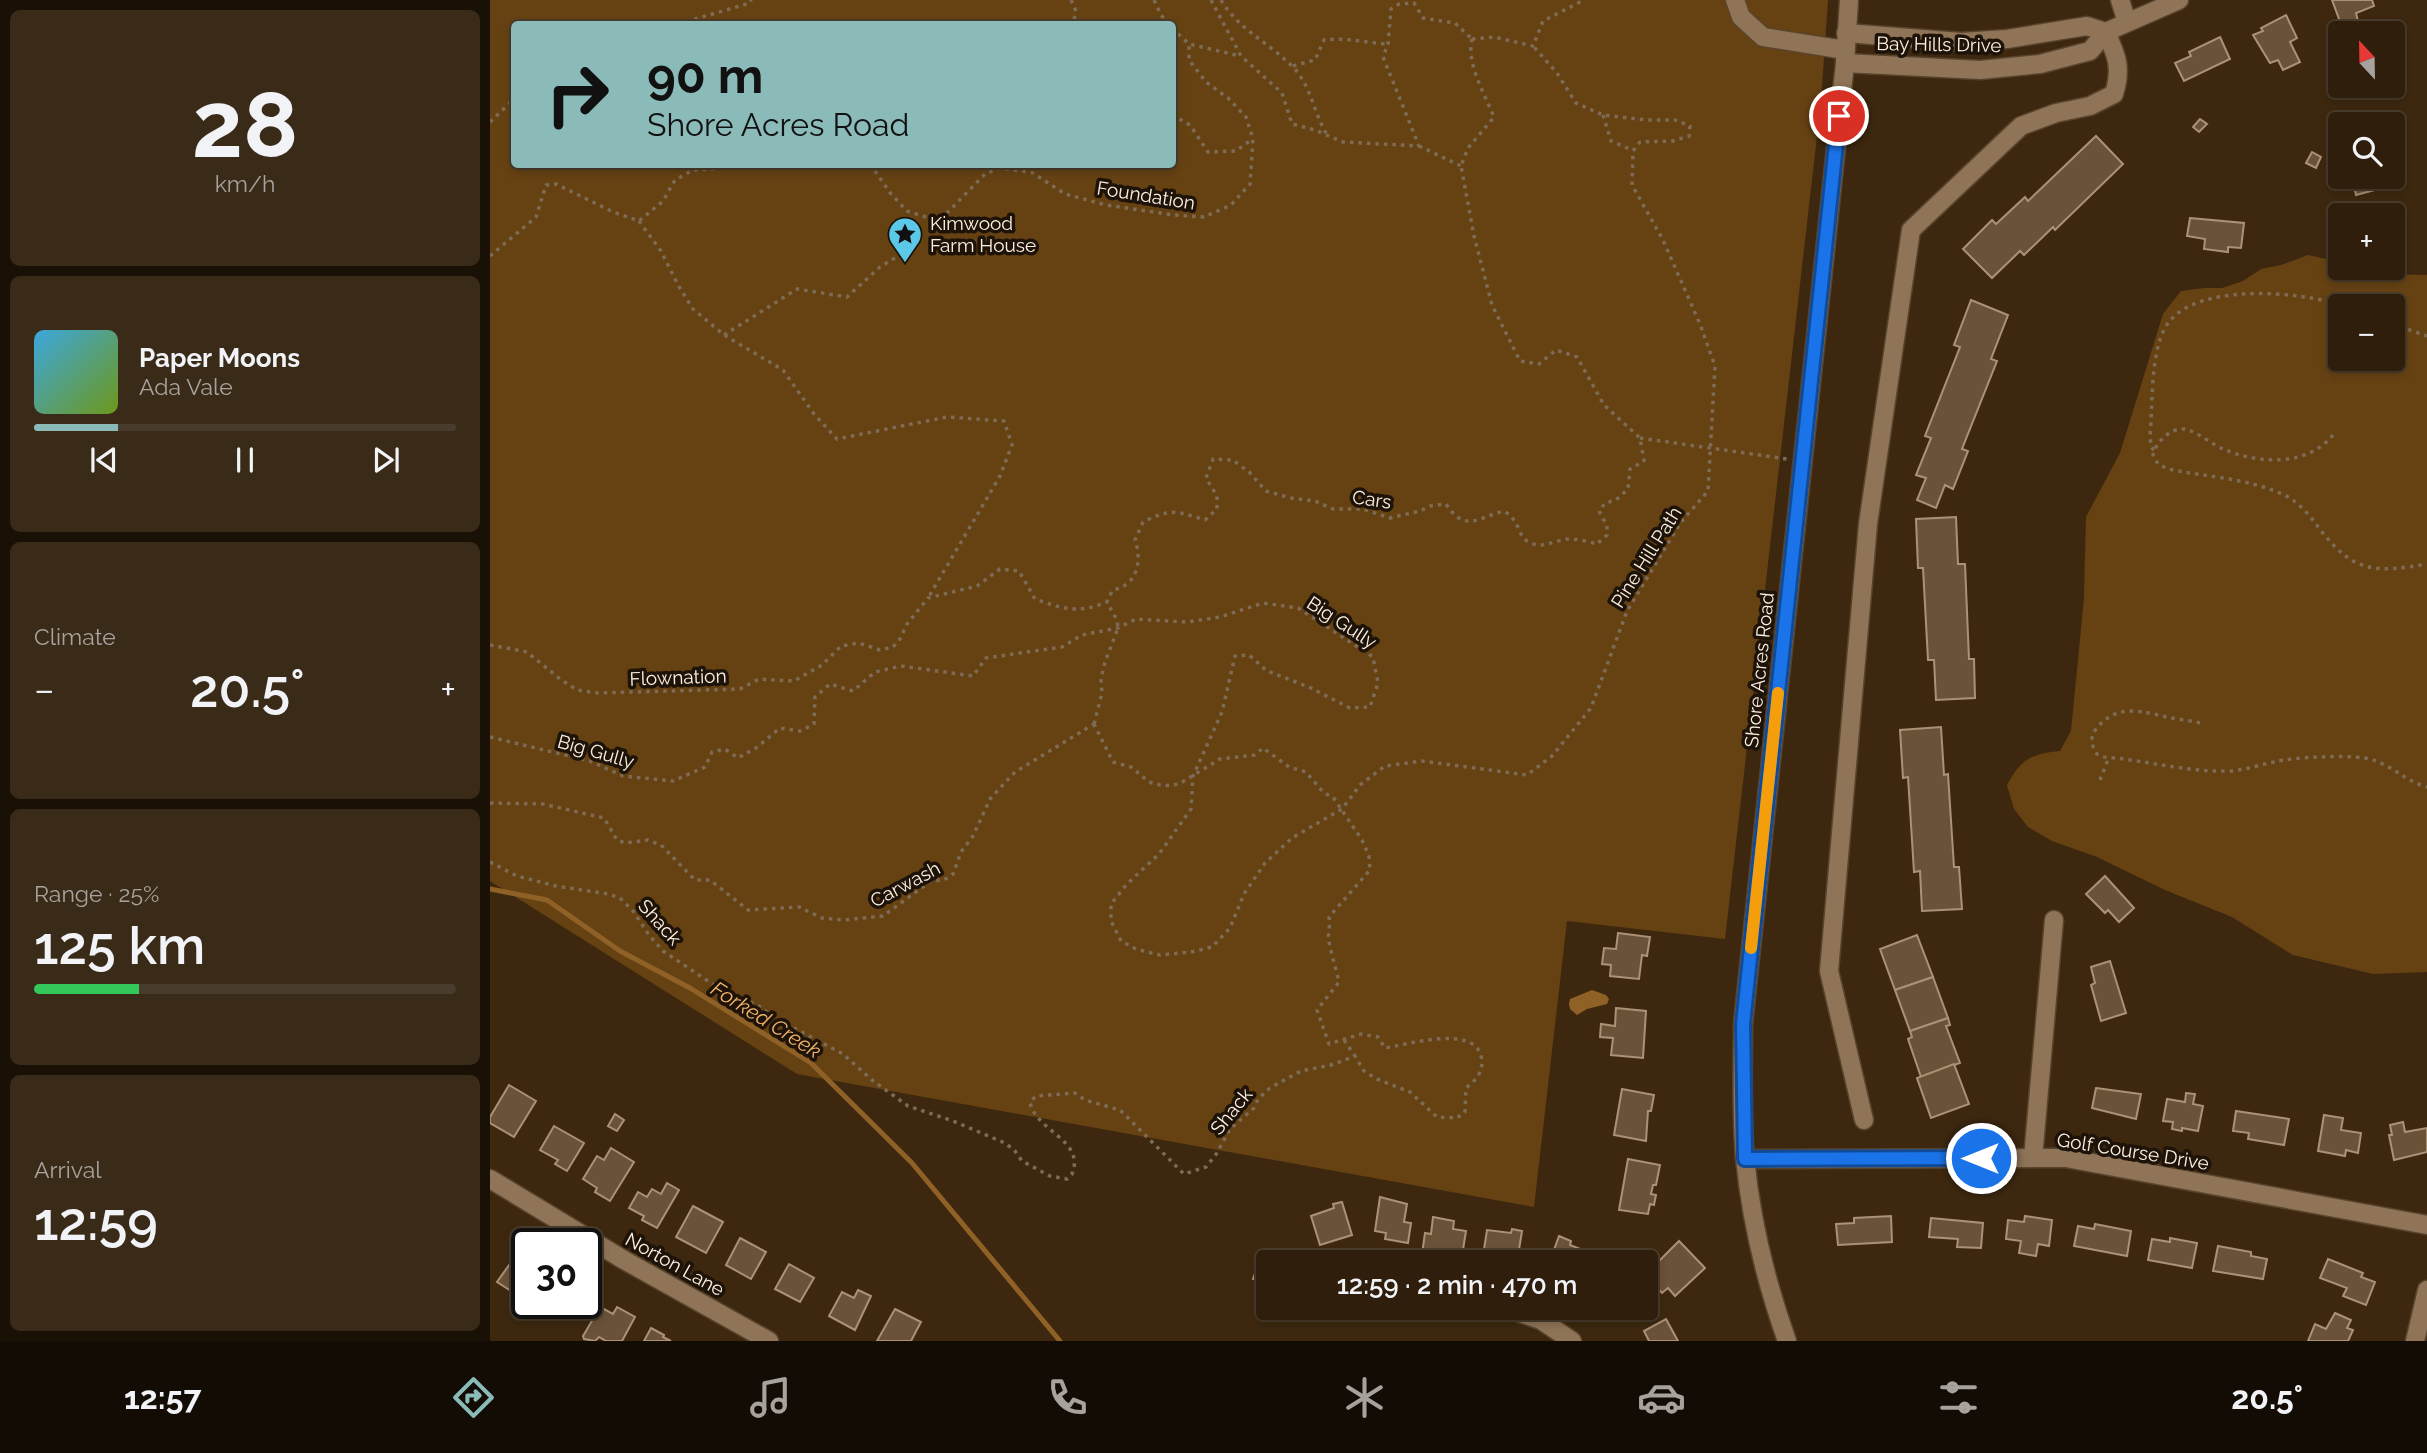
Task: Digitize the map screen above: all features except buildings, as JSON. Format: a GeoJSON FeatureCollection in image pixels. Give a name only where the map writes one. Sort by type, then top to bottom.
{"type":"FeatureCollection","features":[{"type":"Feature","properties":{"kind":"street"},"geometry":{"type":"LineString","coordinates":[[1735,0],[1741,17],[1763,37],[1846,49]]}},
{"type":"Feature","properties":{"kind":"street","name":"Shore Acres Road"},"geometry":{"type":"LineString","coordinates":[[1787,1341],[1770,1294],[1757,1239],[1745,1159],[1743,1024],[1849,0]]}},
{"type":"Feature","properties":{"kind":"street"},"geometry":{"type":"LineString","coordinates":[[2120,0],[2127,22]]}},
{"type":"Feature","properties":{"kind":"street","name":"Bay Hills Drive"},"geometry":{"type":"LineString","coordinates":[[1846,49],[1980,70],[2040,64],[2090,51],[2106,32],[2179,0]]}},
{"type":"Feature","properties":{"kind":"street","name":"Bay Hills Drive"},"geometry":{"type":"LineString","coordinates":[[1846,49],[2007,39],[2087,26],[2106,32]]}},
{"type":"Feature","properties":{"kind":"street"},"geometry":{"type":"LineString","coordinates":[[1864,1120],[1829,971],[1868,524],[1911,230],[2021,126],[2056,113],[2090,106],[2114,94],[2119,76],[2117,56],[2106,32]]}},
{"type":"Feature","properties":{"kind":"street"},"geometry":{"type":"LineString","coordinates":[[2034,1158],[2054,920]]}},
{"type":"Feature","properties":{"kind":"street","name":"Golf Course Drive"},"geometry":{"type":"LineString","coordinates":[[1745,1159],[2066,1158],[2427,1225]]}},
{"type":"Feature","properties":{"kind":"street","name":"Norton Lane"},"geometry":{"type":"LineString","coordinates":[[490,1179],[624,1260],[769,1341]]}},
{"type":"Feature","properties":{"kind":"street"},"geometry":{"type":"LineString","coordinates":[[2415,1341],[2427,1290]]}},
{"type":"Feature","properties":{"kind":"street"},"geometry":{"type":"LineString","coordinates":[[1541,1320],[1572,1341]]}},
{"type":"Feature","properties":{"kind":"path"},"geometry":{"type":"LineString","coordinates":[[689,21],[750,3],[751,0]]}},
{"type":"Feature","properties":{"kind":"path"},"geometry":{"type":"LineString","coordinates":[[1071,0],[1076,12],[1074,21]]}},
{"type":"Feature","properties":{"kind":"path"},"geometry":{"type":"LineString","coordinates":[[1154,0],[1166,21]]}},
{"type":"Feature","properties":{"kind":"path"},"geometry":{"type":"LineString","coordinates":[[1211,0],[1241,56],[1282,93],[1292,124],[1343,142],[1419,146],[1461,166]]}},
{"type":"Feature","properties":{"kind":"path"},"geometry":{"type":"LineString","coordinates":[[1221,0],[1232,17],[1293,66],[1308,88],[1327,135]]}},
{"type":"Feature","properties":{"kind":"path"},"geometry":{"type":"LineString","coordinates":[[1533,46],[1543,21],[1584,0]]}},
{"type":"Feature","properties":{"kind":"path"},"geometry":{"type":"LineString","coordinates":[[1419,146],[1383,57],[1388,44],[1391,9],[1399,4],[1414,3],[1423,18],[1455,23],[1472,39],[1494,37],[1533,46],[1557,73],[1576,103],[1602,115],[1675,120],[1690,126],[1689,135],[1673,141],[1640,142],[1633,151],[1611,141],[1602,115]]}},
{"type":"Feature","properties":{"kind":"path"},"geometry":{"type":"LineString","coordinates":[[1176,31],[1189,44],[1241,56]]}},
{"type":"Feature","properties":{"kind":"path"},"geometry":{"type":"LineString","coordinates":[[1293,66],[1315,60],[1324,40],[1351,39],[1388,44]]}},
{"type":"Feature","properties":{"kind":"path"},"geometry":{"type":"LineString","coordinates":[[1472,39],[1470,48],[1473,61],[1494,117],[1468,148],[1461,166],[1474,236],[1492,305],[1520,361],[1539,364],[1556,350],[1577,357],[1604,405],[1640,438],[1802,461]]}},
{"type":"Feature","properties":{"kind":"path","name":"Foundation"},"geometry":{"type":"LineString","coordinates":[[873,168],[907,211],[929,218],[944,216],[985,174],[1000,168],[1034,173],[1065,194],[1096,202],[1174,215],[1204,217],[1231,205],[1250,184],[1252,139],[1246,117],[1228,98],[1206,82],[1189,60],[1189,44]]}},
{"type":"Feature","properties":{"kind":"path"},"geometry":{"type":"LineString","coordinates":[[490,122],[511,102]]}},
{"type":"Feature","properties":{"kind":"path"},"geometry":{"type":"LineString","coordinates":[[1176,117],[1190,125],[1208,152],[1236,151],[1252,139]]}},
{"type":"Feature","properties":{"kind":"path","name":"Pine Hill Path"},"geometry":{"type":"LineString","coordinates":[[1342,809],[1360,785],[1385,766],[1422,761],[1527,775],[1552,756],[1591,708],[1627,611],[1682,522],[1708,491],[1715,366],[1664,240],[1632,185],[1633,151]]}},
{"type":"Feature","properties":{"kind":"path"},"geometry":{"type":"LineString","coordinates":[[639,221],[663,201],[676,180],[694,170],[715,168]]}},
{"type":"Feature","properties":{"kind":"path"},"geometry":{"type":"LineString","coordinates":[[490,256],[536,217],[546,184],[556,184],[613,212],[639,221],[661,251],[693,309],[723,335],[783,370],[814,414],[837,439],[947,417],[1004,421],[1012,445],[1000,476],[928,598]]}},
{"type":"Feature","properties":{"kind":"path"},"geometry":{"type":"LineString","coordinates":[[723,335],[797,289],[847,297],[880,268],[903,253]]}},
{"type":"Feature","properties":{"kind":"path"},"geometry":{"type":"LineString","coordinates":[[2155,450],[2151,447],[2150,435],[2158,350],[2164,329],[2181,312],[2212,298],[2240,294],[2328,300]]}},
{"type":"Feature","properties":{"kind":"path"},"geometry":{"type":"LineString","coordinates":[[2405,328],[2427,335]]}},
{"type":"Feature","properties":{"kind":"path"},"geometry":{"type":"LineString","coordinates":[[2333,435],[2320,449],[2293,459],[2268,460],[2236,454],[2184,429],[2168,434],[2155,450],[2155,460],[2168,469],[2241,482],[2284,495],[2305,510],[2332,545],[2349,561],[2361,566],[2388,569],[2427,564]]}},
{"type":"Feature","properties":{"kind":"path","name":"Cars"},"geometry":{"type":"LineString","coordinates":[[1107,603],[1112,591],[1129,583],[1137,565],[1141,554],[1135,540],[1143,522],[1161,513],[1177,511],[1205,520],[1217,509],[1217,496],[1206,478],[1213,459],[1233,460],[1250,473],[1266,491],[1315,501],[1333,509],[1363,509],[1390,519],[1430,506],[1446,504],[1461,520],[1471,523],[1504,511],[1516,519],[1528,542],[1547,546],[1560,540],[1571,539],[1597,544],[1607,535],[1607,526],[1599,511],[1605,503],[1616,500],[1628,489],[1630,469],[1644,461],[1640,438]]}},
{"type":"Feature","properties":{"kind":"path"},"geometry":{"type":"LineString","coordinates":[[928,598],[977,586],[1000,569],[1019,571],[1035,599],[1066,610],[1091,609],[1107,603],[1117,620],[1118,628],[1105,662],[1101,679],[1102,693],[1094,724],[1113,762],[1131,767],[1149,782],[1164,786],[1179,784],[1220,759],[1255,755],[1263,748],[1289,768],[1306,772],[1324,793],[1333,797],[1362,840],[1369,856],[1370,870],[1329,917],[1331,926],[1328,939],[1339,982],[1317,1010],[1329,1044],[1344,1039],[1361,1034],[1378,1037],[1385,1048],[1451,1037],[1474,1045],[1481,1053],[1482,1066],[1478,1078],[1466,1088],[1465,1112],[1458,1118],[1437,1116],[1410,1092],[1364,1071],[1344,1039]]}},
{"type":"Feature","properties":{"kind":"path","name":"Flownation"},"geometry":{"type":"LineString","coordinates":[[490,645],[527,652],[559,679],[577,690],[598,693],[740,689],[759,679],[794,681],[822,665],[841,646],[859,643],[880,650],[893,647],[900,639],[906,624],[928,598]]}},
{"type":"Feature","properties":{"kind":"path","name":"Big Gully"},"geometry":{"type":"LineString","coordinates":[[490,737],[590,761],[623,776],[673,781],[705,767],[712,752],[725,749],[738,758],[756,748],[780,728],[800,731],[814,724],[815,697],[830,684],[853,691],[875,672],[901,666],[973,676],[986,658],[1062,647],[1082,635],[1118,628],[1136,619],[1187,622],[1220,617],[1263,603],[1298,608],[1373,657],[1378,683],[1370,707],[1350,708],[1309,687],[1267,671],[1249,654],[1235,656],[1222,712],[1193,776],[1191,809],[1160,855],[1126,885],[1111,904],[1111,921],[1121,941],[1160,956],[1212,947],[1230,928],[1244,894],[1265,863],[1292,838],[1342,809]]}},
{"type":"Feature","properties":{"kind":"path"},"geometry":{"type":"LineString","coordinates":[[2200,723],[2135,709],[2116,714],[2102,722],[2092,734],[2093,749],[2097,754],[2109,757],[2184,769],[2227,771],[2277,761],[2362,758],[2378,761],[2413,783],[2427,787]]}},
{"type":"Feature","properties":{"kind":"path","name":"Carwash"},"geometry":{"type":"LineString","coordinates":[[490,803],[543,804],[604,818],[617,840],[625,843],[648,840],[660,845],[695,880],[710,880],[748,910],[799,907],[822,918],[872,918],[883,916],[931,881],[944,880],[953,874],[961,852],[973,836],[990,799],[1004,782],[1015,772],[1094,724]]}},
{"type":"Feature","properties":{"kind":"path"},"geometry":{"type":"LineString","coordinates":[[2100,780],[2109,757]]}},
{"type":"Feature","properties":{"kind":"path","name":"Shack"},"geometry":{"type":"LineString","coordinates":[[490,862],[517,876],[620,898],[663,951],[706,980],[738,999],[756,1004],[775,1018],[843,1054],[908,1106],[1005,1143],[1028,1166],[1060,1179],[1067,1179],[1072,1174],[1075,1160],[1064,1142],[1035,1117],[1030,1102],[1036,1096],[1075,1093],[1085,1100],[1120,1110],[1184,1174],[1206,1167],[1230,1129],[1254,1108],[1258,1099],[1270,1088],[1301,1071],[1331,1065],[1355,1056]]}},
{"type":"Feature","properties":{"kind":"shaded area"},"geometry":{"type":"Polygon","coordinates":[[[490,0],[1828,0],[1821,101],[1725,939],[1567,921],[1534,1207],[797,1074],[490,881],[490,0]]]}},
{"type":"Feature","properties":{"kind":"shaded area"},"geometry":{"type":"Polygon","coordinates":[[[2308,255],[2328,259],[2328,280],[2405,280],[2405,274],[2427,275],[2427,972],[2373,974],[2293,955],[2232,917],[2165,890],[2097,857],[2052,841],[2028,827],[2014,809],[2007,785],[2017,769],[2028,759],[2060,751],[2071,731],[2084,598],[2086,517],[2120,453],[2163,314],[2181,291],[2222,288],[2243,281],[2261,269],[2308,255]]]}},
{"type":"Feature","properties":{"kind":"shaded area"},"geometry":{"type":"Polygon","coordinates":[[[1592,990],[1606,995],[1609,999],[1607,1004],[1587,1009],[1577,1015],[1570,1009],[1570,999],[1592,990]]]}},
{"type":"Feature","properties":{"kind":"waterway","name":"Forked Creek"},"geometry":{"type":"LineString","coordinates":[[490,889],[547,900],[620,951],[690,988],[811,1063],[912,1163],[1060,1341]]}},
{"type":"Feature","properties":{"kind":"slow traffic"},"geometry":{"type":"LineString","coordinates":[[1751,948],[1778,693]]}},
{"type":"Feature","properties":{"kind":"place","name":"Kimwood Farm House"},"geometry":{"type":"Point","coordinates":[905,264]}},
{"type":"Feature","properties":{"kind":"route"},"geometry":{"type":"LineString","coordinates":[[1839,116],[1743,1024],[1742,1101],[1745,1159],[1981,1158]]}}]}
